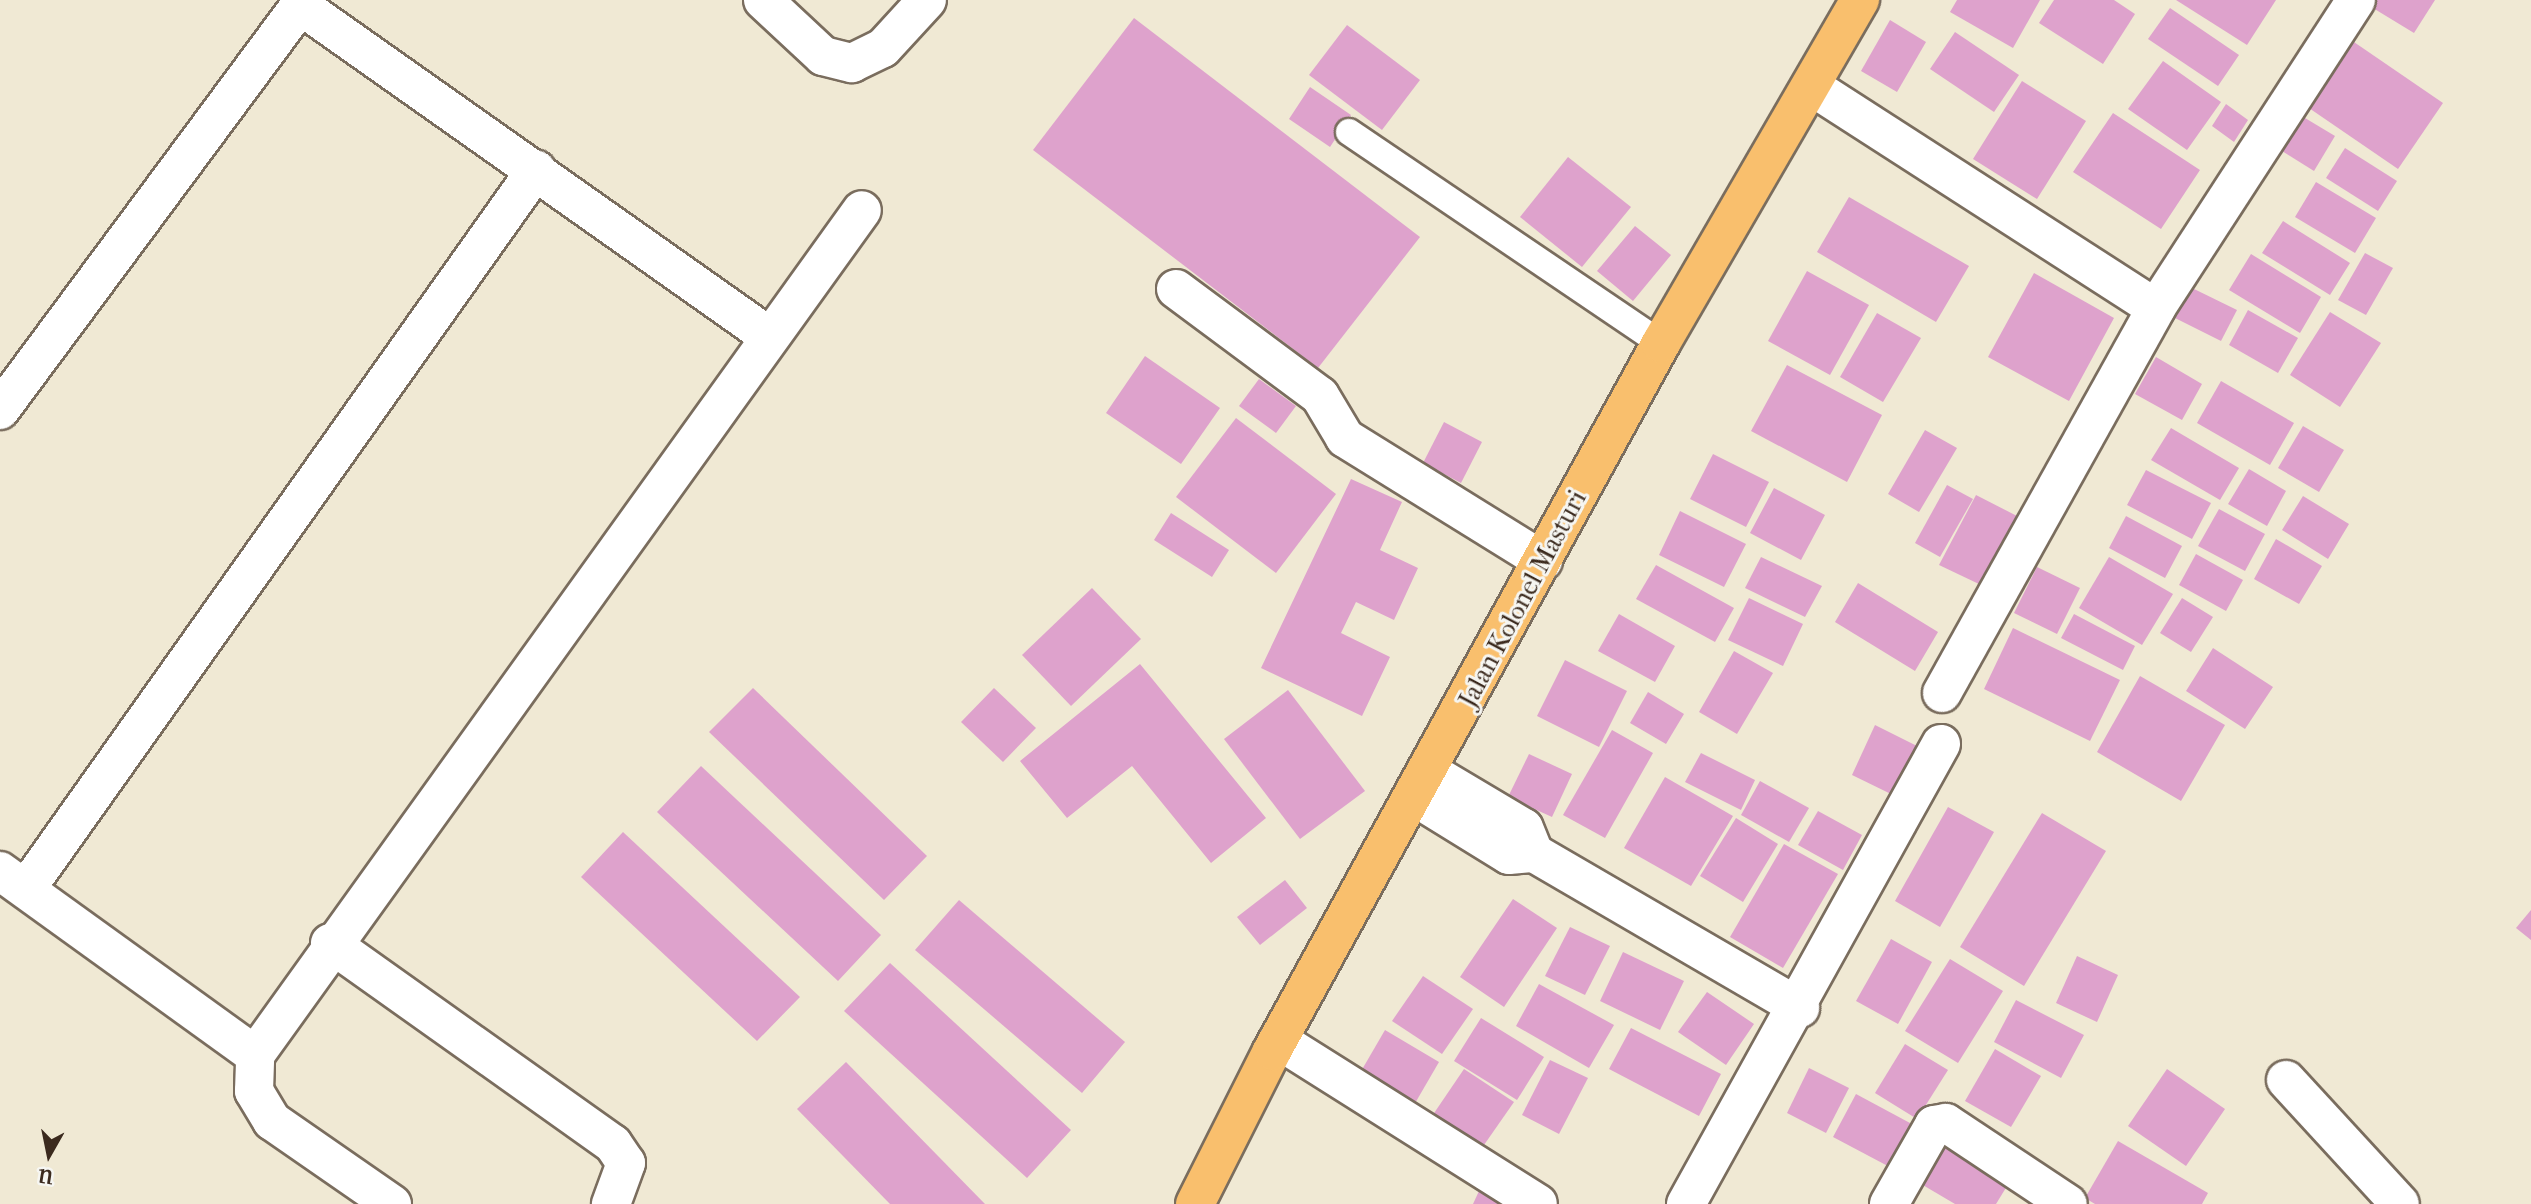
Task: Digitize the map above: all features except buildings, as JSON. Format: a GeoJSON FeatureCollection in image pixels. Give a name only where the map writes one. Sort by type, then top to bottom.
{"type":"FeatureCollection","features":[{"type":"Feature","properties":{"kind":"main road","name":"Jalan Kolonel Masturi"},"geometry":{"type":"LineString","coordinates":[[1195,1204],[1278,1040],[1422,784],[1661,343],[1860,0]]}},
{"type":"Feature","properties":{"kind":"street"},"geometry":{"type":"LineString","coordinates":[[763,0],[823,56],[852,63],[883,48],[927,0]]}},
{"type":"Feature","properties":{"kind":"street"},"geometry":{"type":"LineString","coordinates":[[1942,693],[2156,307],[2356,0]]}},
{"type":"Feature","properties":{"kind":"street"},"geometry":{"type":"LineString","coordinates":[[0,410],[303,3],[767,335]]}},
{"type":"Feature","properties":{"kind":"street"},"geometry":{"type":"LineString","coordinates":[[1811,86],[2156,307]]}},
{"type":"Feature","properties":{"kind":"street"},"geometry":{"type":"LineString","coordinates":[[256,1055],[13,880],[536,170]]}},
{"type":"Feature","properties":{"kind":"street"},"geometry":{"type":"LineString","coordinates":[[392,1204],[272,1121],[254,1091],[256,1055],[330,943],[767,335],[862,210]]}},
{"type":"Feature","properties":{"kind":"street"},"geometry":{"type":"LineString","coordinates":[[1176,289],[1320,396],[1345,438],[1543,561]]}},
{"type":"Feature","properties":{"kind":"street"},"geometry":{"type":"LineString","coordinates":[[1686,1204],[1800,1008],[1941,744]]}},
{"type":"Feature","properties":{"kind":"street"},"geometry":{"type":"LineString","coordinates":[[1422,784],[1524,828],[1534,853],[1800,1008]]}},
{"type":"Feature","properties":{"kind":"street"},"geometry":{"type":"LineString","coordinates":[[330,943],[613,1144],[626,1163],[611,1204]]}},
{"type":"Feature","properties":{"kind":"street"},"geometry":{"type":"LineString","coordinates":[[1278,1040],[1538,1204]]}},
{"type":"Feature","properties":{"kind":"street"},"geometry":{"type":"LineString","coordinates":[[2286,1080],[2400,1204]]}},
{"type":"Feature","properties":{"kind":"street"},"geometry":{"type":"LineString","coordinates":[[1889,1204],[1934,1125],[1946,1124],[2068,1204]]}},
{"type":"Feature","properties":{"kind":"lane"},"geometry":{"type":"LineString","coordinates":[[1349,132],[1661,343]]}}]}
